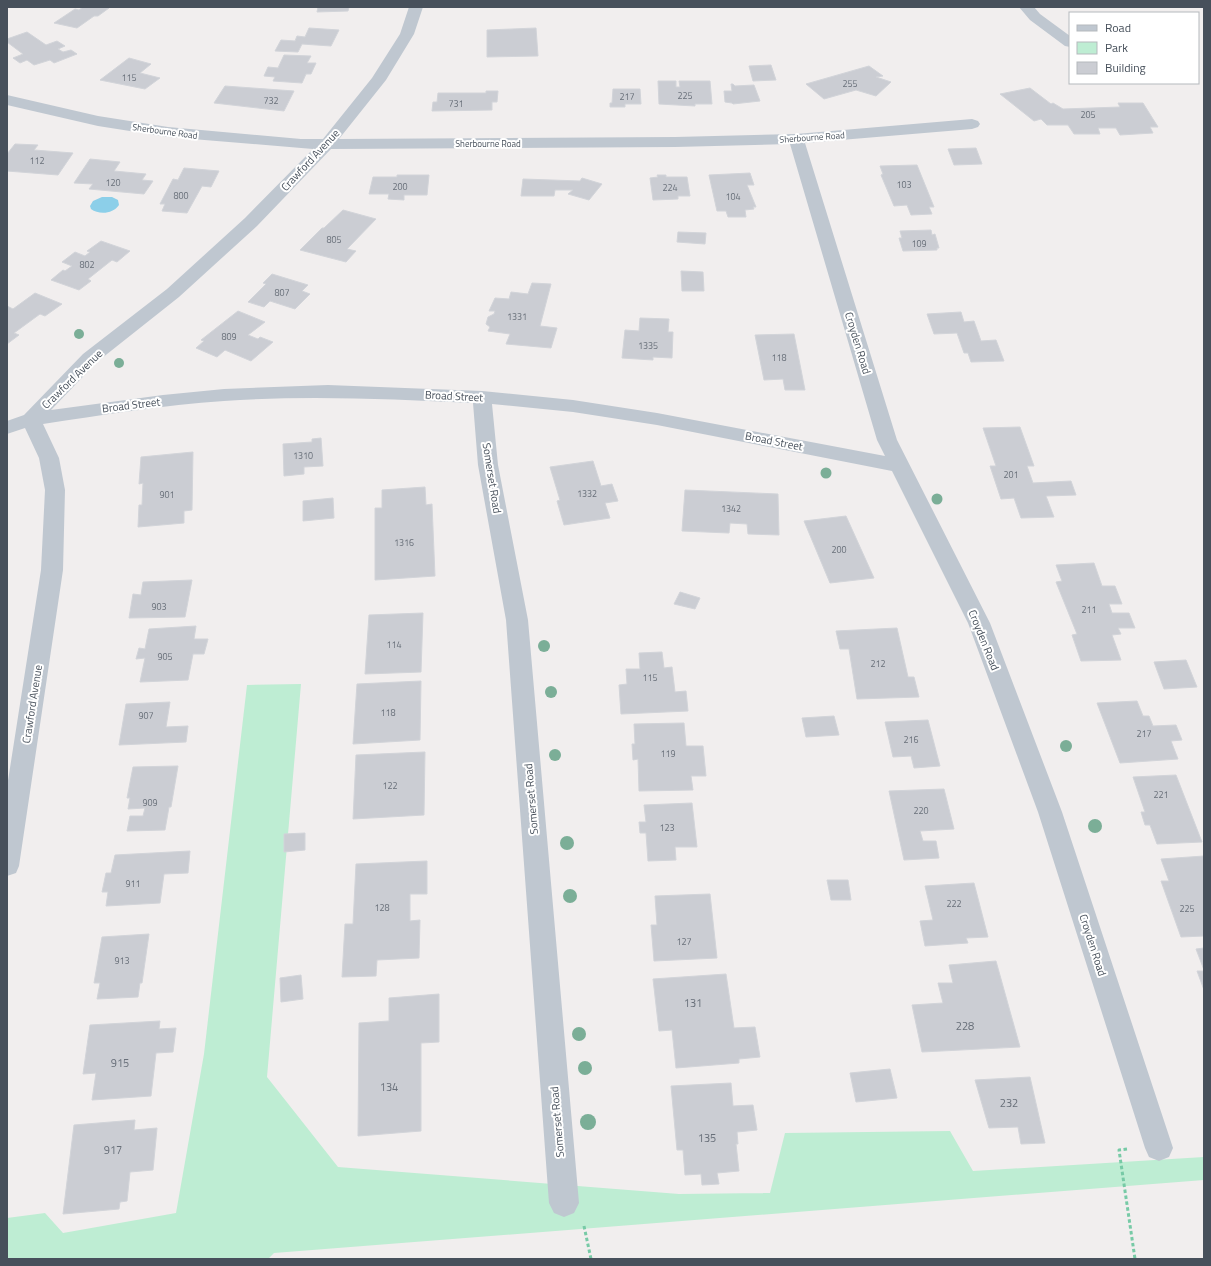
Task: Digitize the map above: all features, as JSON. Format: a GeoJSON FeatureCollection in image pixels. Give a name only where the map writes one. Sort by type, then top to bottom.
{"type":"FeatureCollection","features":[{"type":"Feature","properties":{"kind":"street","name":"Crawford Avenue"},"geometry":{"type":"LineString","coordinates":[[7,866],[52,570],[55,490],[50,458],[31,419],[90,358],[173,293],[251,222],[327,144],[378,80],[407,34],[416,7]]}},
{"type":"Feature","properties":{"kind":"street"},"geometry":{"type":"LineString","coordinates":[[1026,7],[1035,17],[1069,42]]}},
{"type":"Feature","properties":{"kind":"street","name":"Sherbourne Road"},"geometry":{"type":"LineString","coordinates":[[7,100],[98,121],[168,132],[301,144],[667,142],[796,139],[972,124]]}},
{"type":"Feature","properties":{"kind":"street","name":"Croyden Road"},"geometry":{"type":"LineString","coordinates":[[796,139],[887,440],[898,465],[979,623],[1050,812],[1158,1146]]}},
{"type":"Feature","properties":{"kind":"street","name":"Broad Street"},"geometry":{"type":"LineString","coordinates":[[7,428],[31,419],[119,406],[224,395],[328,391],[482,397],[573,406],[657,419],[898,465]]}},
{"type":"Feature","properties":{"kind":"street","name":"Somerset Road"},"geometry":{"type":"LineString","coordinates":[[482,397],[488,465],[517,620],[564,1204]]}},
{"type":"Feature","properties":{"kind":"path"},"geometry":{"type":"LineString","coordinates":[[1135,1259],[1120,1150],[1158,1146]]}},
{"type":"Feature","properties":{"kind":"green space"},"geometry":{"type":"Polygon","coordinates":[[[301,684],[267,1077],[338,1167],[679,1194],[770,1193],[785,1133],[950,1131],[973,1171],[1204,1157],[1204,1180],[274,1253],[268,1259],[7,1259],[7,1218],[45,1213],[63,1233],[176,1213],[204,1054],[247,685],[301,684]]]}},
{"type":"Feature","properties":{"kind":"water"},"geometry":{"type":"Polygon","coordinates":[[[102,197],[112,197],[118,200],[119,205],[110,212],[106,213],[91,209],[90,206],[93,201],[102,197]]]}},
{"type":"Feature","properties":{"kind":"building"},"geometry":{"type":"Polygon","coordinates":[[[83,7],[109,8],[77,28],[54,23],[75,9],[79,10],[83,7]]]}},
{"type":"Feature","properties":{"kind":"building"},"geometry":{"type":"Polygon","coordinates":[[[318,7],[349,7],[348,11],[317,12],[318,7]]]}},
{"type":"Feature","properties":{"kind":"building"},"geometry":{"type":"Polygon","coordinates":[[[309,28],[339,30],[331,46],[302,44],[298,52],[275,51],[281,40],[295,41],[297,36],[305,37],[309,28]]]}},
{"type":"Feature","properties":{"kind":"building"},"geometry":{"type":"Polygon","coordinates":[[[536,28],[538,56],[487,57],[487,30],[536,28]]]}},
{"type":"Feature","properties":{"kind":"building"},"geometry":{"type":"Polygon","coordinates":[[[27,32],[46,45],[57,41],[65,46],[58,49],[63,52],[71,50],[77,54],[54,63],[50,60],[34,65],[27,60],[20,63],[13,58],[23,54],[7,42],[7,39],[27,32]]]}},
{"type":"Feature","properties":{"kind":"building"},"geometry":{"type":"Polygon","coordinates":[[[284,55],[311,56],[307,63],[316,63],[311,74],[306,74],[302,83],[273,81],[275,77],[264,76],[268,67],[278,68],[284,55]]]}},
{"type":"Feature","properties":{"kind":"building"},"geometry":{"type":"Polygon","coordinates":[[[129,58],[151,64],[140,73],[160,78],[145,89],[100,80],[129,58]]]}},
{"type":"Feature","properties":{"kind":"building"},"geometry":{"type":"Polygon","coordinates":[[[771,65],[776,80],[753,81],[749,66],[771,65]]]}},
{"type":"Feature","properties":{"kind":"building"},"geometry":{"type":"Polygon","coordinates":[[[869,66],[883,76],[876,77],[891,82],[876,96],[856,90],[824,99],[806,84],[869,66]]]}},
{"type":"Feature","properties":{"kind":"building"},"geometry":{"type":"Polygon","coordinates":[[[658,81],[676,81],[676,87],[680,87],[679,81],[710,81],[712,104],[695,104],[695,106],[659,104],[658,81]]]}},
{"type":"Feature","properties":{"kind":"building"},"geometry":{"type":"Polygon","coordinates":[[[731,84],[735,86],[754,85],[760,101],[733,104],[725,102],[724,91],[732,91],[731,84]]]}},
{"type":"Feature","properties":{"kind":"building"},"geometry":{"type":"Polygon","coordinates":[[[225,86],[294,91],[284,111],[214,103],[225,86]]]}},
{"type":"Feature","properties":{"kind":"building"},"geometry":{"type":"Polygon","coordinates":[[[1030,88],[1051,104],[1053,103],[1063,109],[1120,107],[1118,103],[1143,103],[1158,127],[1150,127],[1153,133],[1120,135],[1116,128],[1098,128],[1100,134],[1074,134],[1068,125],[1047,125],[1041,119],[1034,121],[1000,94],[1030,88]]]}},
{"type":"Feature","properties":{"kind":"building"},"geometry":{"type":"Polygon","coordinates":[[[613,89],[640,89],[641,104],[625,104],[625,107],[610,107],[610,103],[612,103],[613,89]]]}},
{"type":"Feature","properties":{"kind":"building"},"geometry":{"type":"Polygon","coordinates":[[[486,91],[498,91],[497,102],[492,102],[492,110],[432,111],[433,102],[437,102],[438,93],[486,93],[486,91]]]}},
{"type":"Feature","properties":{"kind":"building"},"geometry":{"type":"Polygon","coordinates":[[[15,144],[38,145],[34,150],[73,153],[58,175],[7,171],[7,154],[15,144]]]}},
{"type":"Feature","properties":{"kind":"building"},"geometry":{"type":"Polygon","coordinates":[[[976,148],[982,164],[954,165],[948,149],[976,148]]]}},
{"type":"Feature","properties":{"kind":"building"},"geometry":{"type":"Polygon","coordinates":[[[90,159],[120,162],[114,171],[146,174],[142,180],[153,181],[144,194],[89,189],[93,184],[74,183],[90,159]]]}},
{"type":"Feature","properties":{"kind":"building"},"geometry":{"type":"Polygon","coordinates":[[[917,165],[934,207],[929,207],[932,214],[911,215],[907,205],[894,206],[881,175],[883,174],[880,166],[917,165]]]}},
{"type":"Feature","properties":{"kind":"building"},"geometry":{"type":"Polygon","coordinates":[[[184,168],[219,171],[211,187],[202,186],[187,213],[162,211],[165,204],[160,204],[173,179],[178,180],[184,168]]]}},
{"type":"Feature","properties":{"kind":"building"},"geometry":{"type":"Polygon","coordinates":[[[750,173],[754,185],[747,185],[756,207],[753,207],[754,209],[745,210],[746,217],[728,217],[726,211],[717,211],[709,175],[750,173]]]}},
{"type":"Feature","properties":{"kind":"building"},"geometry":{"type":"Polygon","coordinates":[[[397,175],[429,175],[427,195],[404,195],[404,200],[388,199],[389,194],[369,194],[373,177],[397,177],[397,175]]]}},
{"type":"Feature","properties":{"kind":"building"},"geometry":{"type":"Polygon","coordinates":[[[657,175],[666,175],[666,177],[687,177],[690,196],[678,196],[678,199],[653,200],[650,178],[658,177],[657,175]]]}},
{"type":"Feature","properties":{"kind":"building"},"geometry":{"type":"Polygon","coordinates":[[[582,178],[602,184],[589,200],[568,194],[573,190],[555,190],[554,196],[521,196],[523,179],[580,181],[582,178]]]}},
{"type":"Feature","properties":{"kind":"building"},"geometry":{"type":"Polygon","coordinates":[[[343,210],[376,219],[347,249],[356,251],[346,262],[300,250],[322,228],[324,228],[343,210]]]}},
{"type":"Feature","properties":{"kind":"building"},"geometry":{"type":"Polygon","coordinates":[[[931,230],[932,235],[935,234],[939,248],[937,248],[937,250],[903,251],[899,238],[902,238],[900,231],[931,230]]]}},
{"type":"Feature","properties":{"kind":"building"},"geometry":{"type":"Polygon","coordinates":[[[678,232],[706,233],[705,244],[677,242],[678,232]]]}},
{"type":"Feature","properties":{"kind":"building"},"geometry":{"type":"Polygon","coordinates":[[[101,241],[130,251],[117,262],[112,260],[88,279],[91,281],[79,290],[51,280],[63,270],[65,271],[72,266],[62,262],[75,252],[85,256],[90,252],[87,251],[101,241]]]}},
{"type":"Feature","properties":{"kind":"building"},"geometry":{"type":"Polygon","coordinates":[[[681,271],[703,272],[704,291],[682,291],[681,271]]]}},
{"type":"Feature","properties":{"kind":"building"},"geometry":{"type":"Polygon","coordinates":[[[272,274],[308,285],[302,291],[310,294],[295,309],[270,301],[264,307],[248,302],[266,284],[263,283],[272,274]]]}},
{"type":"Feature","properties":{"kind":"building"},"geometry":{"type":"Polygon","coordinates":[[[532,283],[551,284],[540,326],[557,328],[551,348],[506,344],[510,334],[488,331],[490,327],[486,324],[488,317],[494,314],[495,311],[489,311],[495,298],[509,299],[511,292],[528,294],[532,283]]]}},
{"type":"Feature","properties":{"kind":"building"},"geometry":{"type":"Polygon","coordinates":[[[35,293],[62,304],[45,316],[40,314],[14,333],[19,335],[7,344],[7,306],[13,309],[35,293]]]}},
{"type":"Feature","properties":{"kind":"building"},"geometry":{"type":"Polygon","coordinates":[[[238,311],[265,322],[248,335],[258,339],[260,337],[273,342],[251,361],[225,350],[217,357],[196,348],[204,341],[201,340],[238,311]]]}},
{"type":"Feature","properties":{"kind":"building"},"geometry":{"type":"Polygon","coordinates":[[[961,312],[964,322],[974,321],[981,341],[996,340],[1004,361],[971,362],[968,353],[964,353],[957,333],[934,334],[927,314],[961,312]]]}},
{"type":"Feature","properties":{"kind":"building"},"geometry":{"type":"Polygon","coordinates":[[[640,318],[669,319],[668,332],[673,332],[672,358],[653,357],[653,360],[622,358],[625,330],[639,331],[640,318]]]}},
{"type":"Feature","properties":{"kind":"building"},"geometry":{"type":"Polygon","coordinates":[[[794,334],[805,390],[785,390],[783,379],[764,380],[755,335],[794,334]]]}},
{"type":"Feature","properties":{"kind":"building"},"geometry":{"type":"Polygon","coordinates":[[[1020,427],[1034,466],[1027,466],[1033,483],[1071,481],[1076,495],[1046,496],[1054,517],[1021,518],[1014,498],[1001,499],[990,466],[996,466],[983,428],[1020,427]]]}},
{"type":"Feature","properties":{"kind":"building"},"geometry":{"type":"Polygon","coordinates":[[[321,438],[323,466],[304,467],[304,474],[284,476],[283,444],[312,442],[312,439],[321,438]]]}},
{"type":"Feature","properties":{"kind":"building"},"geometry":{"type":"Polygon","coordinates":[[[193,452],[192,510],[184,511],[184,523],[138,527],[139,505],[142,505],[143,483],[139,484],[141,457],[193,452]]]}},
{"type":"Feature","properties":{"kind":"building"},"geometry":{"type":"Polygon","coordinates":[[[593,461],[601,486],[612,484],[618,501],[605,503],[610,518],[564,525],[557,501],[560,500],[550,467],[593,461]]]}},
{"type":"Feature","properties":{"kind":"building"},"geometry":{"type":"Polygon","coordinates":[[[425,487],[426,505],[432,504],[435,576],[375,580],[375,508],[382,508],[382,490],[425,487]]]}},
{"type":"Feature","properties":{"kind":"building"},"geometry":{"type":"Polygon","coordinates":[[[685,490],[778,494],[779,535],[748,534],[747,524],[730,523],[729,533],[682,531],[685,490]]]}},
{"type":"Feature","properties":{"kind":"building"},"geometry":{"type":"Polygon","coordinates":[[[333,498],[334,518],[303,521],[303,501],[333,498]]]}},
{"type":"Feature","properties":{"kind":"building"},"geometry":{"type":"Polygon","coordinates":[[[846,516],[874,578],[830,583],[804,521],[846,516]]]}},
{"type":"Feature","properties":{"kind":"building"},"geometry":{"type":"Polygon","coordinates":[[[1094,563],[1102,586],[1115,586],[1122,604],[1109,604],[1112,613],[1129,613],[1135,628],[1118,628],[1121,634],[1112,635],[1121,660],[1081,661],[1072,635],[1077,634],[1056,582],[1062,581],[1056,565],[1094,563]]]}},
{"type":"Feature","properties":{"kind":"building"},"geometry":{"type":"Polygon","coordinates":[[[192,580],[185,617],[129,618],[133,594],[141,595],[143,582],[192,580]]]}},
{"type":"Feature","properties":{"kind":"building"},"geometry":{"type":"Polygon","coordinates":[[[680,592],[700,598],[695,609],[674,604],[680,592]]]}},
{"type":"Feature","properties":{"kind":"building"},"geometry":{"type":"Polygon","coordinates":[[[423,613],[421,672],[365,674],[369,615],[423,613]]]}},
{"type":"Feature","properties":{"kind":"building"},"geometry":{"type":"Polygon","coordinates":[[[196,626],[194,639],[208,639],[204,654],[193,654],[188,680],[140,682],[145,658],[136,659],[139,648],[145,649],[149,629],[196,626]]]}},
{"type":"Feature","properties":{"kind":"building"},"geometry":{"type":"Polygon","coordinates":[[[897,628],[908,677],[914,677],[919,697],[857,699],[849,649],[840,649],[836,631],[897,628]]]}},
{"type":"Feature","properties":{"kind":"building"},"geometry":{"type":"Polygon","coordinates":[[[662,652],[664,668],[672,667],[675,692],[686,691],[688,711],[621,714],[619,685],[627,684],[626,669],[640,669],[639,653],[662,652]]]}},
{"type":"Feature","properties":{"kind":"building"},"geometry":{"type":"Polygon","coordinates":[[[1186,660],[1197,687],[1164,689],[1154,662],[1186,660]]]}},
{"type":"Feature","properties":{"kind":"building"},"geometry":{"type":"Polygon","coordinates":[[[421,681],[420,740],[353,744],[357,684],[421,681]]]}},
{"type":"Feature","properties":{"kind":"building"},"geometry":{"type":"Polygon","coordinates":[[[1137,701],[1143,716],[1149,716],[1153,726],[1176,725],[1182,740],[1171,741],[1178,759],[1120,763],[1097,703],[1137,701]]]}},
{"type":"Feature","properties":{"kind":"building"},"geometry":{"type":"Polygon","coordinates":[[[170,702],[166,727],[188,726],[186,742],[119,745],[126,704],[170,702]]]}},
{"type":"Feature","properties":{"kind":"building"},"geometry":{"type":"Polygon","coordinates":[[[834,716],[839,735],[806,737],[802,718],[834,716]]]}},
{"type":"Feature","properties":{"kind":"building"},"geometry":{"type":"Polygon","coordinates":[[[928,720],[940,766],[914,768],[911,756],[893,757],[885,722],[928,720]]]}},
{"type":"Feature","properties":{"kind":"building"},"geometry":{"type":"Polygon","coordinates":[[[684,723],[686,746],[703,746],[706,776],[691,776],[693,790],[639,791],[638,759],[633,760],[632,744],[635,744],[634,724],[684,723]]]}},
{"type":"Feature","properties":{"kind":"building"},"geometry":{"type":"Polygon","coordinates":[[[425,752],[424,815],[353,819],[356,755],[425,752]]]}},
{"type":"Feature","properties":{"kind":"building"},"geometry":{"type":"Polygon","coordinates":[[[178,766],[171,807],[169,807],[165,830],[127,831],[130,816],[143,816],[145,808],[128,809],[130,798],[127,798],[133,767],[178,766]]]}},
{"type":"Feature","properties":{"kind":"building"},"geometry":{"type":"Polygon","coordinates":[[[1176,775],[1202,842],[1157,844],[1150,825],[1145,825],[1141,812],[1145,812],[1133,777],[1176,775]]]}},
{"type":"Feature","properties":{"kind":"building"},"geometry":{"type":"Polygon","coordinates":[[[944,789],[954,829],[920,831],[923,841],[936,841],[939,858],[904,860],[889,791],[944,789]]]}},
{"type":"Feature","properties":{"kind":"building"},"geometry":{"type":"Polygon","coordinates":[[[692,803],[697,847],[675,847],[676,860],[648,861],[646,833],[640,833],[639,822],[646,822],[644,805],[692,803]]]}},
{"type":"Feature","properties":{"kind":"building"},"geometry":{"type":"Polygon","coordinates":[[[305,833],[305,850],[284,852],[284,834],[305,833]]]}},
{"type":"Feature","properties":{"kind":"building"},"geometry":{"type":"Polygon","coordinates":[[[190,851],[188,873],[164,874],[160,903],[106,906],[108,892],[102,892],[106,873],[111,873],[115,855],[190,851]]]}},
{"type":"Feature","properties":{"kind":"building"},"geometry":{"type":"Polygon","coordinates":[[[1204,856],[1204,936],[1181,937],[1161,881],[1169,881],[1161,859],[1204,856]]]}},
{"type":"Feature","properties":{"kind":"building"},"geometry":{"type":"Polygon","coordinates":[[[427,861],[427,894],[410,894],[410,921],[420,920],[419,958],[377,960],[376,976],[342,977],[345,924],[353,924],[356,864],[427,861]]]}},
{"type":"Feature","properties":{"kind":"building"},"geometry":{"type":"Polygon","coordinates":[[[827,880],[848,880],[851,900],[831,900],[827,880]]]}},
{"type":"Feature","properties":{"kind":"building"},"geometry":{"type":"Polygon","coordinates":[[[974,883],[988,937],[966,938],[968,943],[925,946],[920,921],[933,920],[925,886],[974,883]]]}},
{"type":"Feature","properties":{"kind":"building"},"geometry":{"type":"Polygon","coordinates":[[[710,894],[717,958],[654,961],[651,925],[657,925],[655,896],[710,894]]]}},
{"type":"Feature","properties":{"kind":"building"},"geometry":{"type":"Polygon","coordinates":[[[149,934],[142,983],[140,983],[138,997],[97,999],[100,983],[94,983],[102,937],[149,934]]]}},
{"type":"Feature","properties":{"kind":"building"},"geometry":{"type":"Polygon","coordinates":[[[1204,948],[1204,970],[1196,949],[1204,948]]]}},
{"type":"Feature","properties":{"kind":"building"},"geometry":{"type":"Polygon","coordinates":[[[996,961],[1020,1047],[922,1052],[912,1005],[943,1003],[938,983],[953,983],[949,965],[996,961]]]}},
{"type":"Feature","properties":{"kind":"building"},"geometry":{"type":"Polygon","coordinates":[[[1197,971],[1204,971],[1204,990],[1197,971]]]}},
{"type":"Feature","properties":{"kind":"building"},"geometry":{"type":"Polygon","coordinates":[[[726,974],[734,1028],[755,1027],[760,1057],[739,1059],[739,1063],[676,1068],[672,1030],[659,1031],[653,979],[726,974]]]}},
{"type":"Feature","properties":{"kind":"building"},"geometry":{"type":"Polygon","coordinates":[[[301,975],[303,999],[281,1002],[280,978],[301,975]]]}},
{"type":"Feature","properties":{"kind":"building"},"geometry":{"type":"Polygon","coordinates":[[[439,994],[439,1042],[421,1043],[421,1131],[358,1136],[359,1023],[389,1021],[389,998],[439,994]]]}},
{"type":"Feature","properties":{"kind":"building"},"geometry":{"type":"Polygon","coordinates":[[[160,1021],[159,1029],[176,1028],[173,1052],[156,1053],[151,1096],[92,1100],[96,1073],[83,1074],[90,1025],[160,1021]]]}},
{"type":"Feature","properties":{"kind":"building"},"geometry":{"type":"Polygon","coordinates":[[[890,1069],[897,1098],[856,1102],[850,1073],[890,1069]]]}},
{"type":"Feature","properties":{"kind":"building"},"geometry":{"type":"Polygon","coordinates":[[[1030,1077],[1045,1143],[1021,1144],[1018,1127],[989,1128],[975,1080],[1030,1077]]]}},
{"type":"Feature","properties":{"kind":"building"},"geometry":{"type":"Polygon","coordinates":[[[731,1083],[733,1106],[753,1105],[757,1130],[737,1132],[738,1144],[736,1144],[739,1171],[717,1173],[719,1184],[702,1185],[701,1174],[685,1175],[683,1150],[677,1150],[671,1086],[731,1083]]]}},
{"type":"Feature","properties":{"kind":"building"},"geometry":{"type":"Polygon","coordinates":[[[135,1120],[134,1130],[157,1128],[153,1170],[130,1172],[127,1201],[120,1202],[119,1209],[63,1214],[74,1125],[135,1120]]]}}]}
